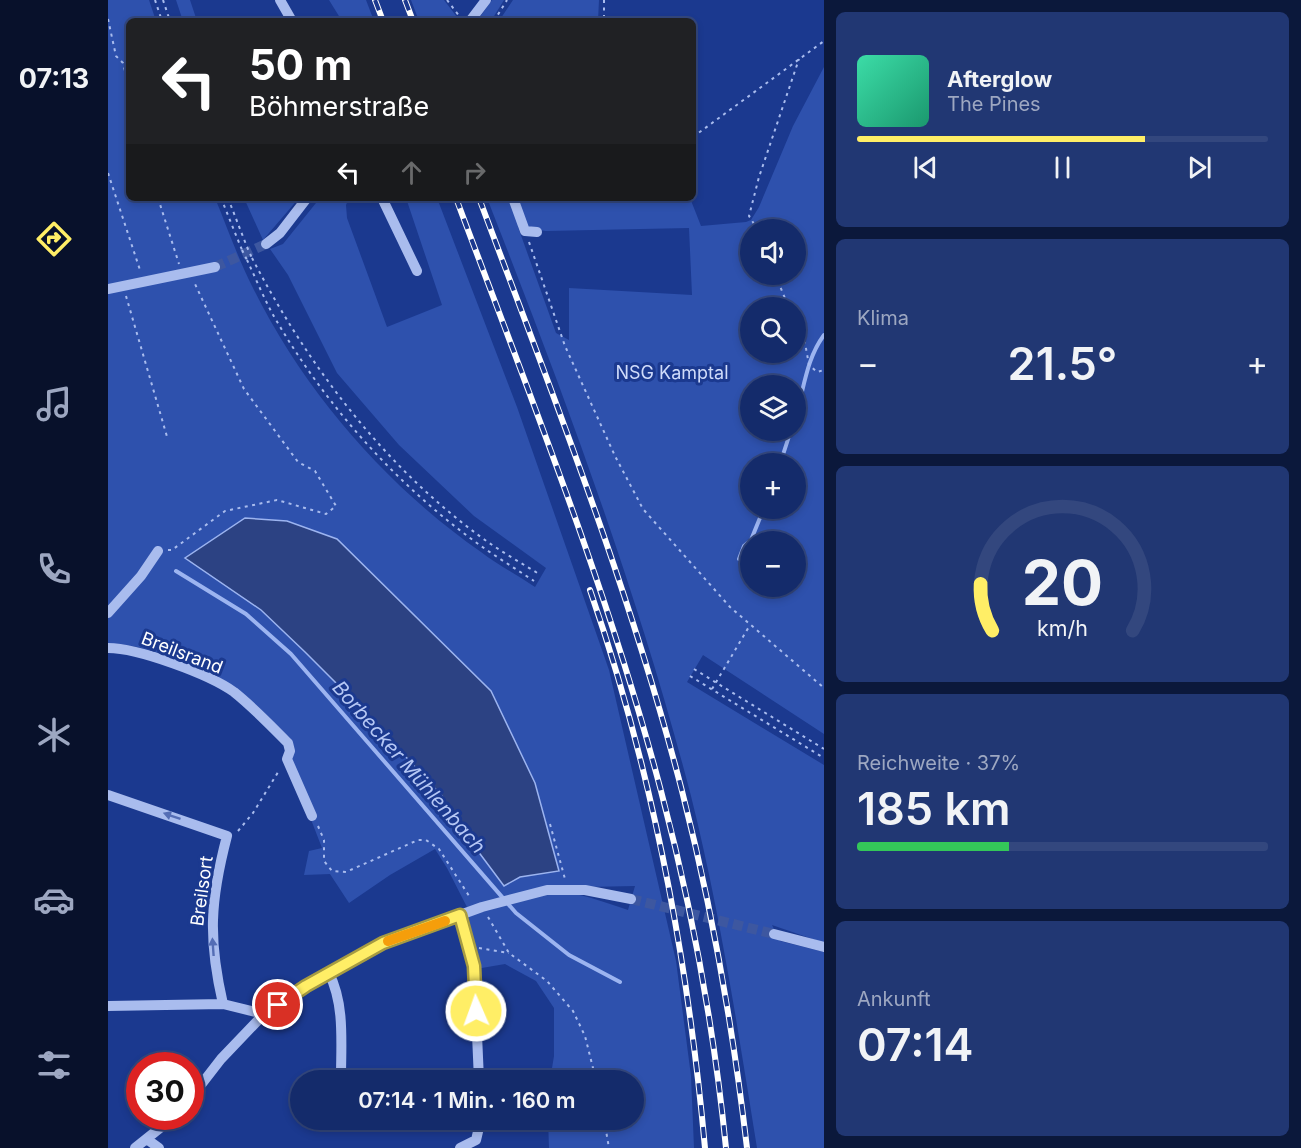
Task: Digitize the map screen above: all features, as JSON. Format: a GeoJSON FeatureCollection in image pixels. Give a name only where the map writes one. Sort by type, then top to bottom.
{"type":"FeatureCollection","features":[{"type":"Feature","properties":{"kind":"street"},"geometry":{"type":"LineString","coordinates":[[280,0],[290,18]]}},
{"type":"Feature","properties":{"kind":"street"},"geometry":{"type":"LineString","coordinates":[[472,18],[486,0]]}},
{"type":"Feature","properties":{"kind":"street"},"geometry":{"type":"LineString","coordinates":[[266,244],[280,233],[305,201]]}},
{"type":"Feature","properties":{"kind":"street"},"geometry":{"type":"LineString","coordinates":[[383,201],[417,272]]}},
{"type":"Feature","properties":{"kind":"street"},"geometry":{"type":"LineString","coordinates":[[514,201],[525,231],[537,232]]}},
{"type":"Feature","properties":{"kind":"street"},"geometry":{"type":"LineString","coordinates":[[108,289],[215,267]]}},
{"type":"Feature","properties":{"kind":"street"},"geometry":{"type":"LineString","coordinates":[[108,613],[141,576],[158,551]]}},
{"type":"Feature","properties":{"kind":"street","name":"Breilsrand"},"geometry":{"type":"LineString","coordinates":[[108,648],[142,653],[168,662],[234,692],[288,743],[290,751],[287,759],[312,816]]}},
{"type":"Feature","properties":{"kind":"street","name":"Breilsort"},"geometry":{"type":"LineString","coordinates":[[108,795],[227,836],[216,888],[212,934],[216,975],[223,1004]]}},
{"type":"Feature","properties":{"kind":"street"},"geometry":{"type":"LineString","coordinates":[[204,1081],[221,1059],[264,1014],[329,973],[383,943],[482,907],[547,890],[585,890],[631,898]]}},
{"type":"Feature","properties":{"kind":"street"},"geometry":{"type":"LineString","coordinates":[[460,915],[474,966],[479,1070]]}},
{"type":"Feature","properties":{"kind":"street"},"geometry":{"type":"LineString","coordinates":[[774,934],[824,947]]}},
{"type":"Feature","properties":{"kind":"street"},"geometry":{"type":"LineString","coordinates":[[329,973],[340,1005],[341,1070]]}},
{"type":"Feature","properties":{"kind":"street"},"geometry":{"type":"LineString","coordinates":[[108,1006],[223,1004],[264,1014]]}},
{"type":"Feature","properties":{"kind":"street"},"geometry":{"type":"LineString","coordinates":[[135,1148],[160,1130]]}},
{"type":"Feature","properties":{"kind":"street"},"geometry":{"type":"LineString","coordinates":[[460,1148],[476,1140],[478,1130]]}},
{"type":"Feature","properties":{"kind":"street"},"geometry":{"type":"LineString","coordinates":[[148,1140],[159,1148]]}},
{"type":"Feature","properties":{"kind":"path"},"geometry":{"type":"LineString","coordinates":[[155,0],[161,18]]}},
{"type":"Feature","properties":{"kind":"path"},"geometry":{"type":"LineString","coordinates":[[163,0],[169,18]]}},
{"type":"Feature","properties":{"kind":"path"},"geometry":{"type":"LineString","coordinates":[[447,0],[461,18]]}},
{"type":"Feature","properties":{"kind":"path"},"geometry":{"type":"LineString","coordinates":[[496,18],[507,0]]}},
{"type":"Feature","properties":{"kind":"path"},"geometry":{"type":"LineString","coordinates":[[604,0],[604,18]]}},
{"type":"Feature","properties":{"kind":"path"},"geometry":{"type":"LineString","coordinates":[[108,19],[117,56],[123,63],[126,75]]}},
{"type":"Feature","properties":{"kind":"path"},"geometry":{"type":"LineString","coordinates":[[696,135],[824,41]]}},
{"type":"Feature","properties":{"kind":"path"},"geometry":{"type":"LineString","coordinates":[[751,219],[749,216],[759,177],[799,59]]}},
{"type":"Feature","properties":{"kind":"path"},"geometry":{"type":"LineString","coordinates":[[108,173],[144,282]]}},
{"type":"Feature","properties":{"kind":"path"},"geometry":{"type":"LineString","coordinates":[[159,201],[188,273],[244,389],[298,462],[315,471],[336,506],[326,514],[277,500],[225,511],[172,550]]}},
{"type":"Feature","properties":{"kind":"path"},"geometry":{"type":"LineString","coordinates":[[222,201],[242,250],[272,312],[330,400],[399,477],[480,546],[534,581]]}},
{"type":"Feature","properties":{"kind":"path"},"geometry":{"type":"LineString","coordinates":[[229,201],[252,258],[279,309],[336,394],[367,432],[441,504],[485,540],[539,574]]}},
{"type":"Feature","properties":{"kind":"path"},"geometry":{"type":"LineString","coordinates":[[525,231],[565,346],[632,491],[653,522],[730,608],[824,688]]}},
{"type":"Feature","properties":{"kind":"path"},"geometry":{"type":"LineString","coordinates":[[124,286],[168,440]]}},
{"type":"Feature","properties":{"kind":"path"},"geometry":{"type":"LineString","coordinates":[[806,348],[809,365],[817,372],[824,370]]}},
{"type":"Feature","properties":{"kind":"path"},"geometry":{"type":"LineString","coordinates":[[712,688],[750,625]]}},
{"type":"Feature","properties":{"kind":"path"},"geometry":{"type":"LineString","coordinates":[[694,669],[824,749]]}},
{"type":"Feature","properties":{"kind":"path"},"geometry":{"type":"LineString","coordinates":[[690,675],[824,758]]}},
{"type":"Feature","properties":{"kind":"path"},"geometry":{"type":"LineString","coordinates":[[227,836],[235,835],[244,825],[287,759]]}},
{"type":"Feature","properties":{"kind":"path"},"geometry":{"type":"LineString","coordinates":[[312,816],[324,840],[324,861],[332,871],[346,872],[418,840],[426,840],[439,849],[470,896],[482,907],[509,953],[546,981],[573,1011],[585,1036],[594,1070]]}},
{"type":"Feature","properties":{"kind":"path"},"geometry":{"type":"LineString","coordinates":[[550,824],[565,879]]}},
{"type":"Feature","properties":{"kind":"path"},"geometry":{"type":"LineString","coordinates":[[469,946],[509,953]]}},
{"type":"Feature","properties":{"kind":"path"},"geometry":{"type":"LineString","coordinates":[[606,1130],[609,1148]]}},
{"type":"Feature","properties":{"kind":"green space"},"geometry":{"type":"Polygon","coordinates":[[[108,0],[149,0],[155,18],[126,18],[126,201],[216,201],[247,275],[273,325],[296,362],[350,433],[412,497],[446,526],[487,557],[535,587],[546,568],[474,516],[399,445],[337,373],[288,275],[270,249],[283,244],[318,201],[348,201],[347,218],[387,327],[442,305],[407,201],[438,201],[517,407],[609,670],[676,961],[691,1076],[694,1148],[549,1148],[548,1130],[644,1130],[644,1070],[552,1070],[554,1056],[554,1008],[536,981],[505,964],[476,969],[461,916],[515,898],[547,892],[578,895],[628,910],[635,886],[563,885],[546,887],[490,902],[469,911],[435,849],[390,875],[349,903],[330,874],[304,875],[309,851],[322,848],[310,817],[315,814],[293,762],[289,758],[292,750],[290,741],[243,697],[209,673],[158,652],[108,644],[108,0]]]}},
{"type":"Feature","properties":{"kind":"green space"},"geometry":{"type":"Polygon","coordinates":[[[176,0],[190,0],[196,18],[182,18],[176,0]]]}},
{"type":"Feature","properties":{"kind":"green space"},"geometry":{"type":"Polygon","coordinates":[[[329,0],[366,0],[373,18],[340,18],[329,0]]]}},
{"type":"Feature","properties":{"kind":"green space"},"geometry":{"type":"Polygon","coordinates":[[[411,0],[444,0],[458,18],[418,18],[411,0]]]}},
{"type":"Feature","properties":{"kind":"green space"},"geometry":{"type":"Polygon","coordinates":[[[492,0],[504,0],[493,18],[479,18],[492,0]]]}},
{"type":"Feature","properties":{"kind":"green space"},"geometry":{"type":"Polygon","coordinates":[[[513,0],[599,0],[598,18],[501,18],[513,0]]]}},
{"type":"Feature","properties":{"kind":"green space","name":"NSG Kamptal"},"geometry":{"type":"Polygon","coordinates":[[[824,67],[824,734],[703,655],[687,682],[824,765],[824,943],[772,925],[780,941],[824,952],[824,1148],[757,1148],[711,883],[691,796],[670,720],[648,644],[598,494],[488,201],[691,201],[701,226],[740,223],[740,285],[806,285],[806,219],[752,219],[759,207],[793,126],[824,67]],[[518,227],[556,333],[569,340],[569,288],[692,295],[689,228],[546,231],[518,227]]]}},
{"type":"Feature","properties":{"kind":"green space"},"geometry":{"type":"Polygon","coordinates":[[[245,201],[296,201],[263,240],[245,201]]]}},
{"type":"Feature","properties":{"kind":"shaded area"},"geometry":{"type":"Polygon","coordinates":[[[245,518],[287,521],[337,539],[491,691],[535,783],[559,871],[520,877],[504,886],[454,819],[442,796],[357,704],[261,610],[185,558],[245,518]]]}},
{"type":"Feature","properties":{"kind":"waterway"},"geometry":{"type":"LineString","coordinates":[[806,376],[813,354],[824,335]]}},
{"type":"Feature","properties":{"kind":"waterway"},"geometry":{"type":"LineString","coordinates":[[784,453],[787,441]]}},
{"type":"Feature","properties":{"kind":"waterway"},"geometry":{"type":"LineString","coordinates":[[739,559],[744,546],[751,540],[760,519]]}},
{"type":"Feature","properties":{"kind":"waterway","name":"Borbecker Mühlenbach"},"geometry":{"type":"LineString","coordinates":[[176,571],[246,614],[291,654],[516,913],[569,955],[620,982]]}},
{"type":"Feature","properties":{"kind":"tunnel"},"geometry":{"type":"LineString","coordinates":[[215,267],[266,244]]}},
{"type":"Feature","properties":{"kind":"tunnel"},"geometry":{"type":"LineString","coordinates":[[631,899],[774,934]]}},
{"type":"Feature","properties":{"kind":"railway"},"geometry":{"type":"LineString","coordinates":[[375,0],[382,18]]}},
{"type":"Feature","properties":{"kind":"railway"},"geometry":{"type":"LineString","coordinates":[[405,0],[412,18]]}},
{"type":"Feature","properties":{"kind":"railway"},"geometry":{"type":"LineString","coordinates":[[457,201],[566,492],[640,716],[672,835],[701,968],[726,1148]]}},
{"type":"Feature","properties":{"kind":"railway"},"geometry":{"type":"LineString","coordinates":[[480,201],[562,418],[614,566],[661,716],[693,835],[712,924],[728,1013],[747,1148]]}},
{"type":"Feature","properties":{"kind":"railway"},"geometry":{"type":"LineString","coordinates":[[590,590],[632,726],[664,866],[689,1007],[705,1148]]}},
{"type":"Feature","properties":{"kind":"slow traffic"},"geometry":{"type":"LineString","coordinates":[[388,941],[445,921]]}},
{"type":"Feature","properties":{"kind":"route"},"geometry":{"type":"LineString","coordinates":[[278,1005],[306,986],[383,943],[460,915],[474,966],[476,1011]]}}]}
